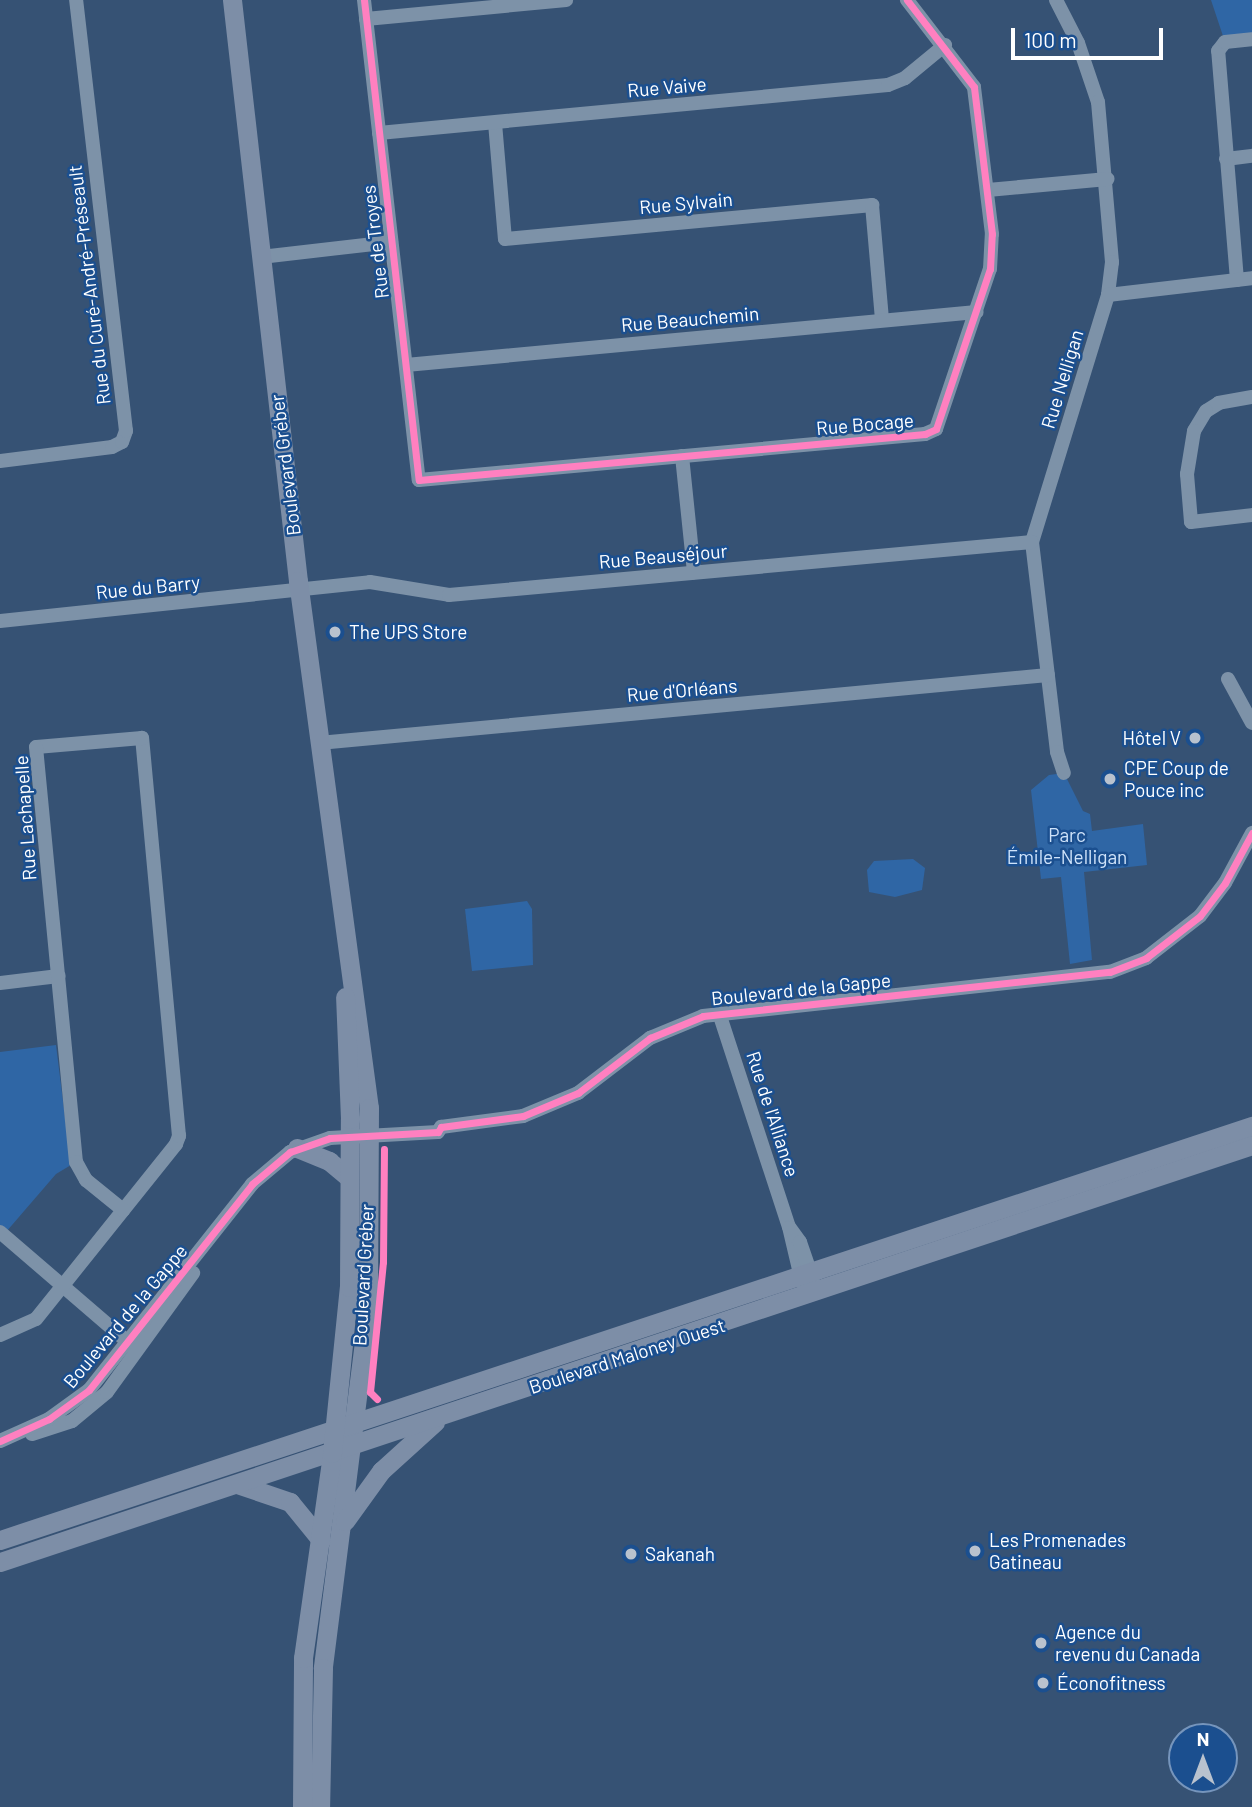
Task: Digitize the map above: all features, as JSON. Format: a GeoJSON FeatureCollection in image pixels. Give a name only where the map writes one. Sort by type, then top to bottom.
{"type":"FeatureCollection","features":[{"type":"Feature","properties":{"kind":"main road","name":"Boulevard Gréber"},"geometry":{"type":"LineString","coordinates":[[232,0],[300,591],[343,930],[369,1297],[356,1423],[323,1668],[320,1807]]}},
{"type":"Feature","properties":{"kind":"main road","name":"Boulevard Maloney Ouest"},"geometry":{"type":"LineString","coordinates":[[0,1540],[1252,1126]]}},
{"type":"Feature","properties":{"kind":"main road","name":"Boulevard Gréber"},"geometry":{"type":"LineString","coordinates":[[302,1807],[303,1658],[335,1430],[349,1287],[348,1177],[359,1137]]}},
{"type":"Feature","properties":{"kind":"main road","name":"Boulevard Maloney Ouest"},"geometry":{"type":"LineString","coordinates":[[0,1562],[813,1295],[1252,1145]]}},
{"type":"Feature","properties":{"kind":"main road"},"geometry":{"type":"LineString","coordinates":[[297,1148],[329,1161],[348,1177]]}},
{"type":"Feature","properties":{"kind":"main road"},"geometry":{"type":"LineString","coordinates":[[342,1525],[381,1471],[440,1417]]}},
{"type":"Feature","properties":{"kind":"main road"},"geometry":{"type":"LineString","coordinates":[[237,1484],[290,1502],[321,1540]]}},
{"type":"Feature","properties":{"kind":"street","name":"Rue du Curé-André-Préseault"},"geometry":{"type":"LineString","coordinates":[[0,461],[112,447],[122,442],[126,431],[76,0]]}},
{"type":"Feature","properties":{"kind":"street","name":"Rue de Troyes"},"geometry":{"type":"LineString","coordinates":[[364,0],[419,480]]}},
{"type":"Feature","properties":{"kind":"street"},"geometry":{"type":"LineString","coordinates":[[366,19],[566,0]]}},
{"type":"Feature","properties":{"kind":"street","name":"Rue Bocage"},"geometry":{"type":"LineString","coordinates":[[419,480],[931,433],[943,420],[992,257],[988,190],[974,87],[945,45],[907,0]]}},
{"type":"Feature","properties":{"kind":"street","name":"Rue Nelligan"},"geometry":{"type":"LineString","coordinates":[[1056,0],[1095,92],[1107,179],[1112,262],[1108,295],[1032,542],[1057,752],[1064,773]]}},
{"type":"Feature","properties":{"kind":"street"},"geometry":{"type":"LineString","coordinates":[[1237,280],[1218,51],[1225,43],[1252,39]]}},
{"type":"Feature","properties":{"kind":"street","name":"Rue Vaive"},"geometry":{"type":"LineString","coordinates":[[379,134],[888,85],[905,78],[945,45]]}},
{"type":"Feature","properties":{"kind":"street","name":"Rue Sylvain"},"geometry":{"type":"LineString","coordinates":[[495,123],[505,239],[872,205],[882,320]]}},
{"type":"Feature","properties":{"kind":"street"},"geometry":{"type":"LineString","coordinates":[[1226,159],[1252,156]]}},
{"type":"Feature","properties":{"kind":"street"},"geometry":{"type":"LineString","coordinates":[[988,190],[1107,179]]}},
{"type":"Feature","properties":{"kind":"street"},"geometry":{"type":"LineString","coordinates":[[261,257],[391,242]]}},
{"type":"Feature","properties":{"kind":"street"},"geometry":{"type":"LineString","coordinates":[[1108,295],[1252,278]]}},
{"type":"Feature","properties":{"kind":"street","name":"Rue Beauchemin"},"geometry":{"type":"LineString","coordinates":[[406,365],[977,312]]}},
{"type":"Feature","properties":{"kind":"street"},"geometry":{"type":"LineString","coordinates":[[1252,397],[1219,402],[1206,411],[1194,431],[1187,474],[1191,522],[1252,515]]}},
{"type":"Feature","properties":{"kind":"street"},"geometry":{"type":"LineString","coordinates":[[682,456],[694,572]]}},
{"type":"Feature","properties":{"kind":"street","name":"Rue Beauséjour"},"geometry":{"type":"LineString","coordinates":[[300,591],[370,582],[449,595],[1032,542]]}},
{"type":"Feature","properties":{"kind":"street","name":"Rue du Barry"},"geometry":{"type":"LineString","coordinates":[[0,621],[300,591]]}},
{"type":"Feature","properties":{"kind":"street","name":"Rue d'Orléans"},"geometry":{"type":"LineString","coordinates":[[319,743],[1048,675]]}},
{"type":"Feature","properties":{"kind":"street"},"geometry":{"type":"LineString","coordinates":[[1228,679],[1252,723]]}},
{"type":"Feature","properties":{"kind":"street","name":"Rue Lachapelle"},"geometry":{"type":"LineString","coordinates":[[0,1335],[31,1322],[62,1288],[176,1144],[181,1127],[142,738],[36,747],[78,1169],[123,1210]]}},
{"type":"Feature","properties":{"kind":"street","name":"Boulevard de la Gappe"},"geometry":{"type":"LineString","coordinates":[[0,1441],[59,1426],[82,1415],[252,1184],[272,1163],[297,1148],[359,1137],[438,1132],[441,1127],[523,1116],[578,1093],[656,1035],[719,1013],[1110,972],[1146,958],[1199,917],[1226,883],[1252,833]]}},
{"type":"Feature","properties":{"kind":"street"},"geometry":{"type":"LineString","coordinates":[[0,983],[59,976]]}},
{"type":"Feature","properties":{"kind":"street","name":"Rue de l'Alliance"},"geometry":{"type":"LineString","coordinates":[[719,1013],[813,1295]]}},
{"type":"Feature","properties":{"kind":"street"},"geometry":{"type":"LineString","coordinates":[[0,1232],[133,1347]]}},
{"type":"Feature","properties":{"kind":"green space"},"geometry":{"type":"Polygon","coordinates":[[[1211,0],[1252,0],[1252,39],[1225,42],[1211,0]]]}},
{"type":"Feature","properties":{"kind":"green space","name":"Parc Émile-Nelligan"},"geometry":{"type":"Polygon","coordinates":[[[1064,773],[1083,811],[1090,814],[1092,831],[1143,824],[1147,865],[1084,872],[1092,960],[1070,964],[1061,877],[1041,879],[1031,790],[1049,775],[1064,773]]]}},
{"type":"Feature","properties":{"kind":"green space"},"geometry":{"type":"Polygon","coordinates":[[[913,859],[925,868],[922,890],[895,897],[869,892],[867,870],[874,861],[913,859]]]}},
{"type":"Feature","properties":{"kind":"green space"},"geometry":{"type":"Polygon","coordinates":[[[527,901],[532,909],[533,965],[472,971],[465,909],[527,901]]]}},
{"type":"Feature","properties":{"kind":"green space"},"geometry":{"type":"Polygon","coordinates":[[[56,1045],[71,1165],[56,1174],[6,1232],[0,1227],[0,1052],[56,1045]]]}},
{"type":"Feature","properties":{"kind":"cycle path"},"geometry":{"type":"LineString","coordinates":[[364,0],[419,480],[925,434],[936,429],[990,269],[992,234],[974,87],[907,0]]}},
{"type":"Feature","properties":{"kind":"cycle path"},"geometry":{"type":"LineString","coordinates":[[0,1441],[49,1419],[89,1390],[252,1184],[290,1152],[330,1138],[438,1132],[441,1127],[523,1116],[578,1093],[650,1038],[703,1016],[1110,972],[1146,958],[1200,916],[1225,883],[1252,833]]}},
{"type":"Feature","properties":{"kind":"cycle path"},"geometry":{"type":"LineString","coordinates":[[377,1399],[370,1392],[383,1262],[384,1149]]}},
{"type":"Feature","properties":{"kind":"place","name":"The UPS Store"},"geometry":{"type":"Point","coordinates":[335,632]}},
{"type":"Feature","properties":{"kind":"place","name":"Hôtel V"},"geometry":{"type":"Point","coordinates":[1195,738]}},
{"type":"Feature","properties":{"kind":"place","name":"CPE Coup de Pouce inc"},"geometry":{"type":"Point","coordinates":[1110,779]}},
{"type":"Feature","properties":{"kind":"place","name":"Les Promenades Gatineau"},"geometry":{"type":"Point","coordinates":[975,1551]}},
{"type":"Feature","properties":{"kind":"place","name":"Sakanah"},"geometry":{"type":"Point","coordinates":[631,1554]}},
{"type":"Feature","properties":{"kind":"place","name":"Agence du revenu du Canada"},"geometry":{"type":"Point","coordinates":[1041,1643]}},
{"type":"Feature","properties":{"kind":"place","name":"Éconofitness"},"geometry":{"type":"Point","coordinates":[1043,1683]}}]}
